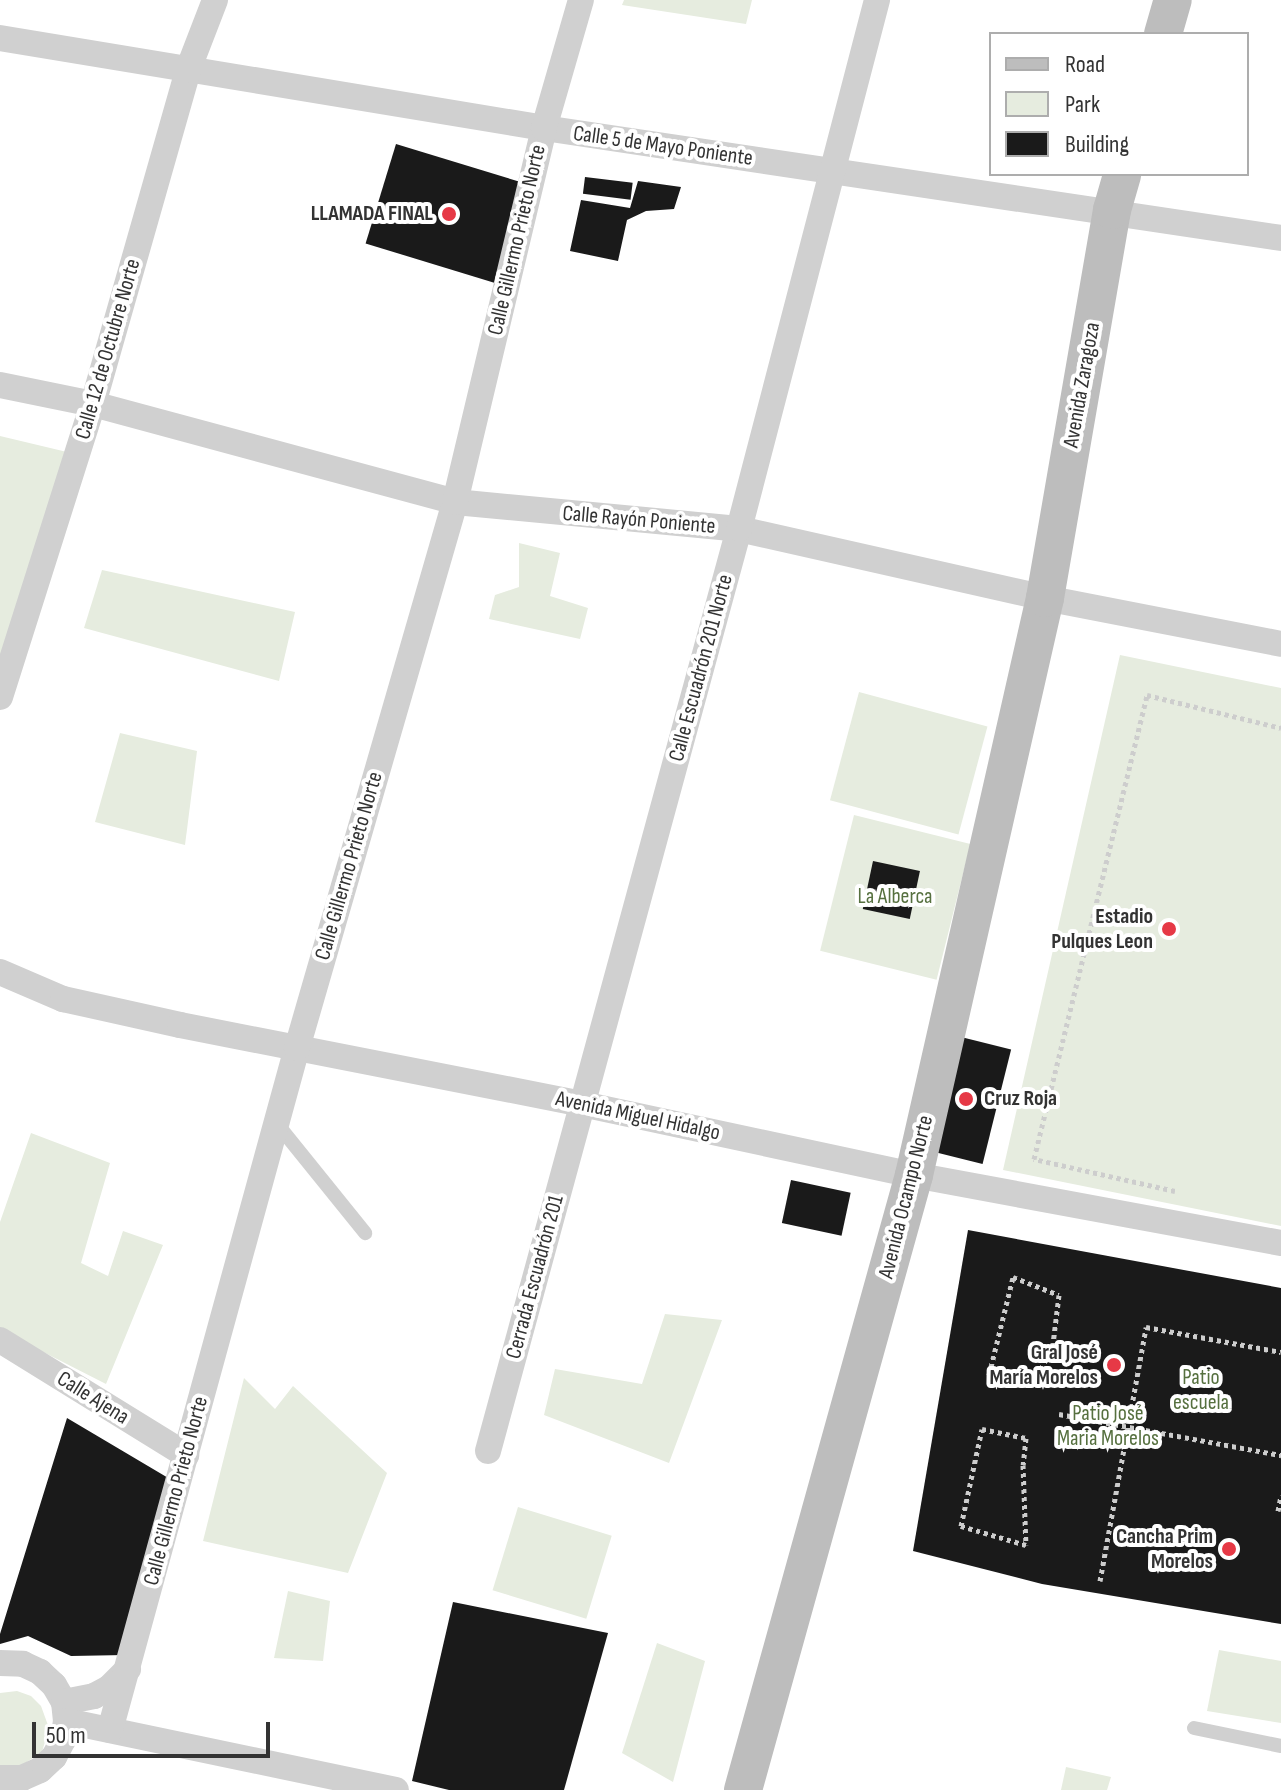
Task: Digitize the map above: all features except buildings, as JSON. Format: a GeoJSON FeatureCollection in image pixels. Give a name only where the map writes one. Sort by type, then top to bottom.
{"type":"FeatureCollection","features":[{"type":"Feature","properties":{"kind":"street","name":"Calle 12 de Octubre Norte"},"geometry":{"type":"LineString","coordinates":[[0,697],[93,404],[188,70],[215,0]]}},
{"type":"Feature","properties":{"kind":"street","name":"Calle Gillermo Prieto Norte"},"geometry":{"type":"LineString","coordinates":[[110,1730],[297,1048],[455,502],[544,128],[581,0]]}},
{"type":"Feature","properties":{"kind":"street","name":"Calle Escuadrón 201 Norte"},"geometry":{"type":"LineString","coordinates":[[582,1104],[835,171],[877,0]]}},
{"type":"Feature","properties":{"kind":"street"},"geometry":{"type":"LineString","coordinates":[[1164,32],[1173,0]]}},
{"type":"Feature","properties":{"kind":"street","name":"Calle 5 de Mayo Poniente"},"geometry":{"type":"LineString","coordinates":[[0,38],[544,128],[1112,210],[1281,238]]}},
{"type":"Feature","properties":{"kind":"street","name":"Avenida Zaragoza"},"geometry":{"type":"LineString","coordinates":[[1045,598],[1112,210],[1121,176]]}},
{"type":"Feature","properties":{"kind":"street","name":"Calle Rayón Poniente"},"geometry":{"type":"LineString","coordinates":[[0,385],[93,404],[455,502],[739,529],[1045,598],[1281,644]]}},
{"type":"Feature","properties":{"kind":"street","name":"Avenida Ocampo Norte"},"geometry":{"type":"LineString","coordinates":[[743,1790],[914,1175],[1045,598]]}},
{"type":"Feature","properties":{"kind":"street","name":"Avenida Miguel Hidalgo"},"geometry":{"type":"LineString","coordinates":[[0,972],[63,999],[914,1175],[1281,1243]]}},
{"type":"Feature","properties":{"kind":"street","name":"Cerrada Escuadrón 201"},"geometry":{"type":"LineString","coordinates":[[488,1451],[582,1104]]}},
{"type":"Feature","properties":{"kind":"street","name":"Calle Ajena"},"geometry":{"type":"LineString","coordinates":[[0,1340],[186,1455]]}},
{"type":"Feature","properties":{"kind":"street"},"geometry":{"type":"LineString","coordinates":[[0,1663],[23,1664],[40,1672],[54,1685],[65,1712],[63,1740],[54,1757],[40,1770],[22,1778],[0,1778]]}},
{"type":"Feature","properties":{"kind":"street"},"geometry":{"type":"LineString","coordinates":[[65,1712],[101,1692],[128,1669]]}},
{"type":"Feature","properties":{"kind":"street"},"geometry":{"type":"LineString","coordinates":[[65,1712],[110,1730],[396,1790]]}},
{"type":"Feature","properties":{"kind":"lane"},"geometry":{"type":"LineString","coordinates":[[278,1125],[365,1233]]}},
{"type":"Feature","properties":{"kind":"lane"},"geometry":{"type":"LineString","coordinates":[[1194,1728],[1281,1746]]}},
{"type":"Feature","properties":{"kind":"path"},"geometry":{"type":"LineString","coordinates":[[1188,1194],[1034,1159],[1147,695],[1281,728]]}},
{"type":"Feature","properties":{"kind":"path"},"geometry":{"type":"LineString","coordinates":[[1013,1277],[1059,1295],[1053,1344],[1034,1384],[989,1375],[1013,1277]]}},
{"type":"Feature","properties":{"kind":"path"},"geometry":{"type":"LineString","coordinates":[[1100,1581],[1146,1327],[1281,1352]]}},
{"type":"Feature","properties":{"kind":"path"},"geometry":{"type":"LineString","coordinates":[[1059,1414],[1281,1455]]}},
{"type":"Feature","properties":{"kind":"path"},"geometry":{"type":"LineString","coordinates":[[982,1429],[1026,1438],[1023,1465],[1026,1545],[961,1526],[982,1429]]}},
{"type":"Feature","properties":{"kind":"path"},"geometry":{"type":"LineString","coordinates":[[1278,1511],[1281,1495]]}},
{"type":"Feature","properties":{"kind":"green space"},"geometry":{"type":"Polygon","coordinates":[[[624,0],[752,0],[746,24],[622,5],[624,0]]]}},
{"type":"Feature","properties":{"kind":"green space"},"geometry":{"type":"Polygon","coordinates":[[[0,436],[67,452],[0,666],[0,436]]]}},
{"type":"Feature","properties":{"kind":"green space"},"geometry":{"type":"Polygon","coordinates":[[[519,543],[560,553],[550,596],[588,608],[580,639],[489,619],[495,595],[519,587],[519,543]]]}},
{"type":"Feature","properties":{"kind":"green space"},"geometry":{"type":"Polygon","coordinates":[[[102,570],[295,612],[279,681],[84,628],[102,570]]]}},
{"type":"Feature","properties":{"kind":"green space","name":"Estadio Pulques Leon"},"geometry":{"type":"Polygon","coordinates":[[[1120,655],[1281,688],[1281,1226],[1003,1170],[1120,655]]]}},
{"type":"Feature","properties":{"kind":"green space"},"geometry":{"type":"Polygon","coordinates":[[[859,692],[987,726],[958,835],[830,800],[859,692]]]}},
{"type":"Feature","properties":{"kind":"green space"},"geometry":{"type":"Polygon","coordinates":[[[120,733],[197,751],[185,845],[95,822],[120,733]]]}},
{"type":"Feature","properties":{"kind":"green space","name":"La Alberca"},"geometry":{"type":"Polygon","coordinates":[[[854,815],[970,844],[937,980],[820,951],[854,815]]]}},
{"type":"Feature","properties":{"kind":"green space"},"geometry":{"type":"Polygon","coordinates":[[[31,1133],[110,1163],[81,1263],[108,1276],[123,1231],[163,1245],[106,1384],[0,1330],[0,1222],[31,1133]]]}},
{"type":"Feature","properties":{"kind":"green space"},"geometry":{"type":"Polygon","coordinates":[[[665,1314],[722,1320],[669,1463],[544,1415],[555,1369],[642,1384],[665,1314]]]}},
{"type":"Feature","properties":{"kind":"green space"},"geometry":{"type":"Polygon","coordinates":[[[244,1378],[275,1409],[293,1386],[387,1473],[348,1573],[203,1541],[244,1378]]]}},
{"type":"Feature","properties":{"kind":"green space"},"geometry":{"type":"Polygon","coordinates":[[[518,1507],[612,1536],[586,1619],[493,1590],[518,1507]]]}},
{"type":"Feature","properties":{"kind":"green space"},"geometry":{"type":"Polygon","coordinates":[[[288,1591],[330,1601],[323,1661],[274,1658],[288,1591]]]}},
{"type":"Feature","properties":{"kind":"green space"},"geometry":{"type":"Polygon","coordinates":[[[657,1643],[705,1661],[673,1782],[622,1753],[657,1643]]]}},
{"type":"Feature","properties":{"kind":"green space"},"geometry":{"type":"Polygon","coordinates":[[[1219,1650],[1281,1661],[1281,1723],[1207,1711],[1219,1650]]]}},
{"type":"Feature","properties":{"kind":"green space"},"geometry":{"type":"Polygon","coordinates":[[[17,1691],[31,1696],[41,1706],[49,1728],[42,1752],[19,1767],[3,1766],[0,1765],[0,1693],[17,1691]]]}},
{"type":"Feature","properties":{"kind":"green space"},"geometry":{"type":"Polygon","coordinates":[[[1066,1767],[1111,1777],[1107,1790],[1061,1790],[1066,1767]]]}},
{"type":"Feature","properties":{"kind":"place","name":"LLAMADA FINAL"},"geometry":{"type":"Point","coordinates":[449,214]}},
{"type":"Feature","properties":{"kind":"place","name":"Estadio Pulques Leon"},"geometry":{"type":"Point","coordinates":[1169,929]}},
{"type":"Feature","properties":{"kind":"place","name":"Cruz Roja"},"geometry":{"type":"Point","coordinates":[966,1099]}},
{"type":"Feature","properties":{"kind":"place","name":"Gral José María Morelos"},"geometry":{"type":"Point","coordinates":[1114,1365]}},
{"type":"Feature","properties":{"kind":"place","name":"Cancha Prim Morelos"},"geometry":{"type":"Point","coordinates":[1229,1549]}},
{"type":"Feature","properties":{"kind":"park label","name":"Patio escuela"},"geometry":{"type":"Point","coordinates":[1201,1390]}},
{"type":"Feature","properties":{"kind":"park label","name":"Patio José Maria Morelos"},"geometry":{"type":"Point","coordinates":[1108,1426]}}]}
